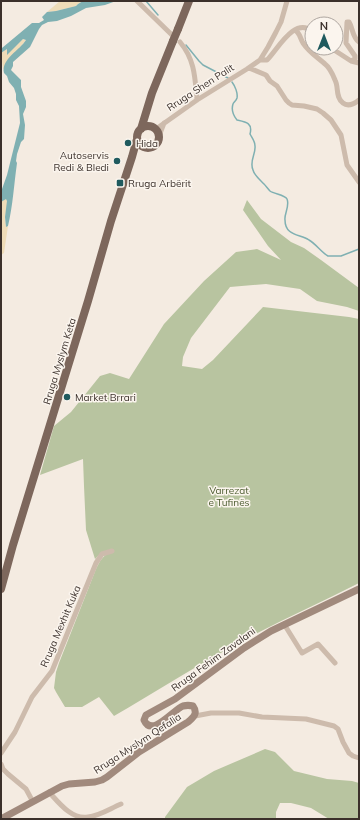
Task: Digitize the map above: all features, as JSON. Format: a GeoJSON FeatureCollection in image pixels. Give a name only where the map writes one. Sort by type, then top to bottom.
{"type":"FeatureCollection","features":[{"type":"Feature","properties":{"kind":"main road"},"geometry":{"type":"LineString","coordinates":[[147,148],[143,147],[137,139],[138,132],[141,129],[152,94],[176,37],[189,1]]}},
{"type":"Feature","properties":{"kind":"main road"},"geometry":{"type":"LineString","coordinates":[[132,157],[138,152],[156,145],[158,140],[151,113],[152,94]]}},
{"type":"Feature","properties":{"kind":"main road"},"geometry":{"type":"LineString","coordinates":[[141,129],[148,126],[156,131]]}},
{"type":"Feature","properties":{"kind":"main road","name":"Rruga Myslym Keta"},"geometry":{"type":"LineString","coordinates":[[1,589],[137,139]]}},
{"type":"Feature","properties":{"kind":"street"},"geometry":{"type":"LineString","coordinates":[[137,1],[176,37],[188,54],[194,68],[197,100]]}},
{"type":"Feature","properties":{"kind":"street"},"geometry":{"type":"LineString","coordinates":[[260,60],[276,32],[283,16],[287,1]]}},
{"type":"Feature","properties":{"kind":"street"},"geometry":{"type":"LineString","coordinates":[[351,61],[355,56],[346,43],[347,22],[351,25],[354,36],[359,42]]}},
{"type":"Feature","properties":{"kind":"street"},"geometry":{"type":"LineString","coordinates":[[304,27],[300,27],[295,30],[298,32],[303,43],[310,52],[328,67],[336,81],[340,100],[347,105],[354,104],[359,100]]}},
{"type":"Feature","properties":{"kind":"street","name":"Rruga Shen Palit"},"geometry":{"type":"LineString","coordinates":[[156,131],[165,122],[222,84],[260,60],[267,60],[285,38],[295,30]]}},
{"type":"Feature","properties":{"kind":"street"},"geometry":{"type":"LineString","coordinates":[[344,56],[351,61],[359,63]]}},
{"type":"Feature","properties":{"kind":"street"},"geometry":{"type":"LineString","coordinates":[[248,68],[266,75],[270,81],[279,88],[286,100],[292,105],[316,109],[331,120],[341,135],[347,165],[359,182]]}},
{"type":"Feature","properties":{"kind":"street","name":"Rruga Mexhit Kuka"},"geometry":{"type":"LineString","coordinates":[[1,753],[16,732],[32,697],[52,671],[96,563],[102,554],[112,550]]}},
{"type":"Feature","properties":{"kind":"street","name":"Rruga Fehim Zavalani"},"geometry":{"type":"LineString","coordinates":[[195,716],[193,706],[187,705],[180,708],[156,726],[147,725],[144,720],[146,715],[175,699],[253,642],[284,624],[359,589]]}},
{"type":"Feature","properties":{"kind":"street"},"geometry":{"type":"LineString","coordinates":[[284,624],[302,653],[318,644],[335,663]]}},
{"type":"Feature","properties":{"kind":"street"},"geometry":{"type":"LineString","coordinates":[[195,716],[211,713],[239,713],[262,717],[306,719],[334,726],[338,729],[349,754],[359,758]]}},
{"type":"Feature","properties":{"kind":"street","name":"Rruga Myslym Qefalia"},"geometry":{"type":"LineString","coordinates":[[1,818],[62,786],[102,780],[139,752],[188,722],[195,716]]}},
{"type":"Feature","properties":{"kind":"street"},"geometry":{"type":"LineString","coordinates":[[1,764],[3,769],[8,774],[26,789],[33,802]]}},
{"type":"Feature","properties":{"kind":"street"},"geometry":{"type":"LineString","coordinates":[[49,792],[75,816],[87,818],[121,804]]}},
{"type":"Feature","properties":{"kind":"green space","name":"Varrezat e Tufinës"},"geometry":{"type":"Polygon","coordinates":[[[247,200],[261,219],[291,242],[304,248],[359,288],[359,311],[317,301],[300,289],[266,284],[230,287],[191,338],[183,357],[182,366],[202,369],[213,360],[263,307],[359,319],[359,583],[244,640],[114,716],[99,697],[82,707],[65,707],[54,688],[56,672],[96,569],[107,554],[101,553],[95,559],[86,530],[83,459],[40,475],[54,426],[71,412],[100,376],[110,373],[129,379],[164,324],[204,281],[236,252],[257,249],[281,260],[268,246],[243,210],[247,200]]]}},
{"type":"Feature","properties":{"kind":"green space"},"geometry":{"type":"Polygon","coordinates":[[[265,749],[275,752],[294,771],[327,779],[359,783],[359,819],[329,819],[311,808],[291,803],[280,803],[276,812],[276,819],[165,819],[187,787],[214,771],[265,749]]]}},
{"type":"Feature","properties":{"kind":"sand"},"geometry":{"type":"Polygon","coordinates":[[[60,1],[83,1],[76,6],[47,12],[60,1]]]}},
{"type":"Feature","properties":{"kind":"sand"},"geometry":{"type":"Polygon","coordinates":[[[23,39],[26,40],[3,70],[1,53],[7,49],[7,54],[23,39]]]}},
{"type":"Feature","properties":{"kind":"sand"},"geometry":{"type":"Polygon","coordinates":[[[6,198],[8,201],[5,217],[6,227],[8,226],[4,253],[1,255],[1,202],[6,198]]]}},
{"type":"Feature","properties":{"kind":"water"},"geometry":{"type":"Polygon","coordinates":[[[83,1],[116,1],[105,5],[86,8],[71,16],[42,25],[30,47],[13,62],[11,70],[21,80],[21,87],[26,101],[26,107],[23,114],[25,125],[24,139],[21,142],[17,154],[11,210],[8,226],[6,227],[5,217],[7,201],[6,199],[1,202],[2,189],[20,123],[19,106],[16,100],[16,94],[14,88],[4,73],[4,68],[8,59],[26,40],[23,39],[7,55],[7,49],[1,53],[2,48],[32,23],[39,23],[44,20],[42,17],[47,12],[76,6],[83,1]]]}},
{"type":"Feature","properties":{"kind":"waterway"},"geometry":{"type":"LineString","coordinates":[[146,1],[158,15]]}},
{"type":"Feature","properties":{"kind":"waterway"},"geometry":{"type":"LineString","coordinates":[[186,45],[203,65],[228,78]]}},
{"type":"Feature","properties":{"kind":"waterway"},"geometry":{"type":"LineString","coordinates":[[232,82],[237,96],[237,99],[232,106],[233,114],[237,120],[246,122],[250,125],[250,134],[255,149],[252,167],[257,177],[270,191],[284,196],[287,199],[288,204],[285,218],[287,229],[290,232],[312,242],[328,256],[341,256],[359,249]]}},
{"type":"Feature","properties":{"kind":"place","name":"Hida"},"geometry":{"type":"Point","coordinates":[128,143]}},
{"type":"Feature","properties":{"kind":"place","name":"Autoservis Redi & Bledi"},"geometry":{"type":"Point","coordinates":[117,161]}},
{"type":"Feature","properties":{"kind":"place","name":"Rruga Arbërit"},"geometry":{"type":"Point","coordinates":[120,183]}},
{"type":"Feature","properties":{"kind":"place","name":"Market Brrari"},"geometry":{"type":"Point","coordinates":[67,397]}}]}
